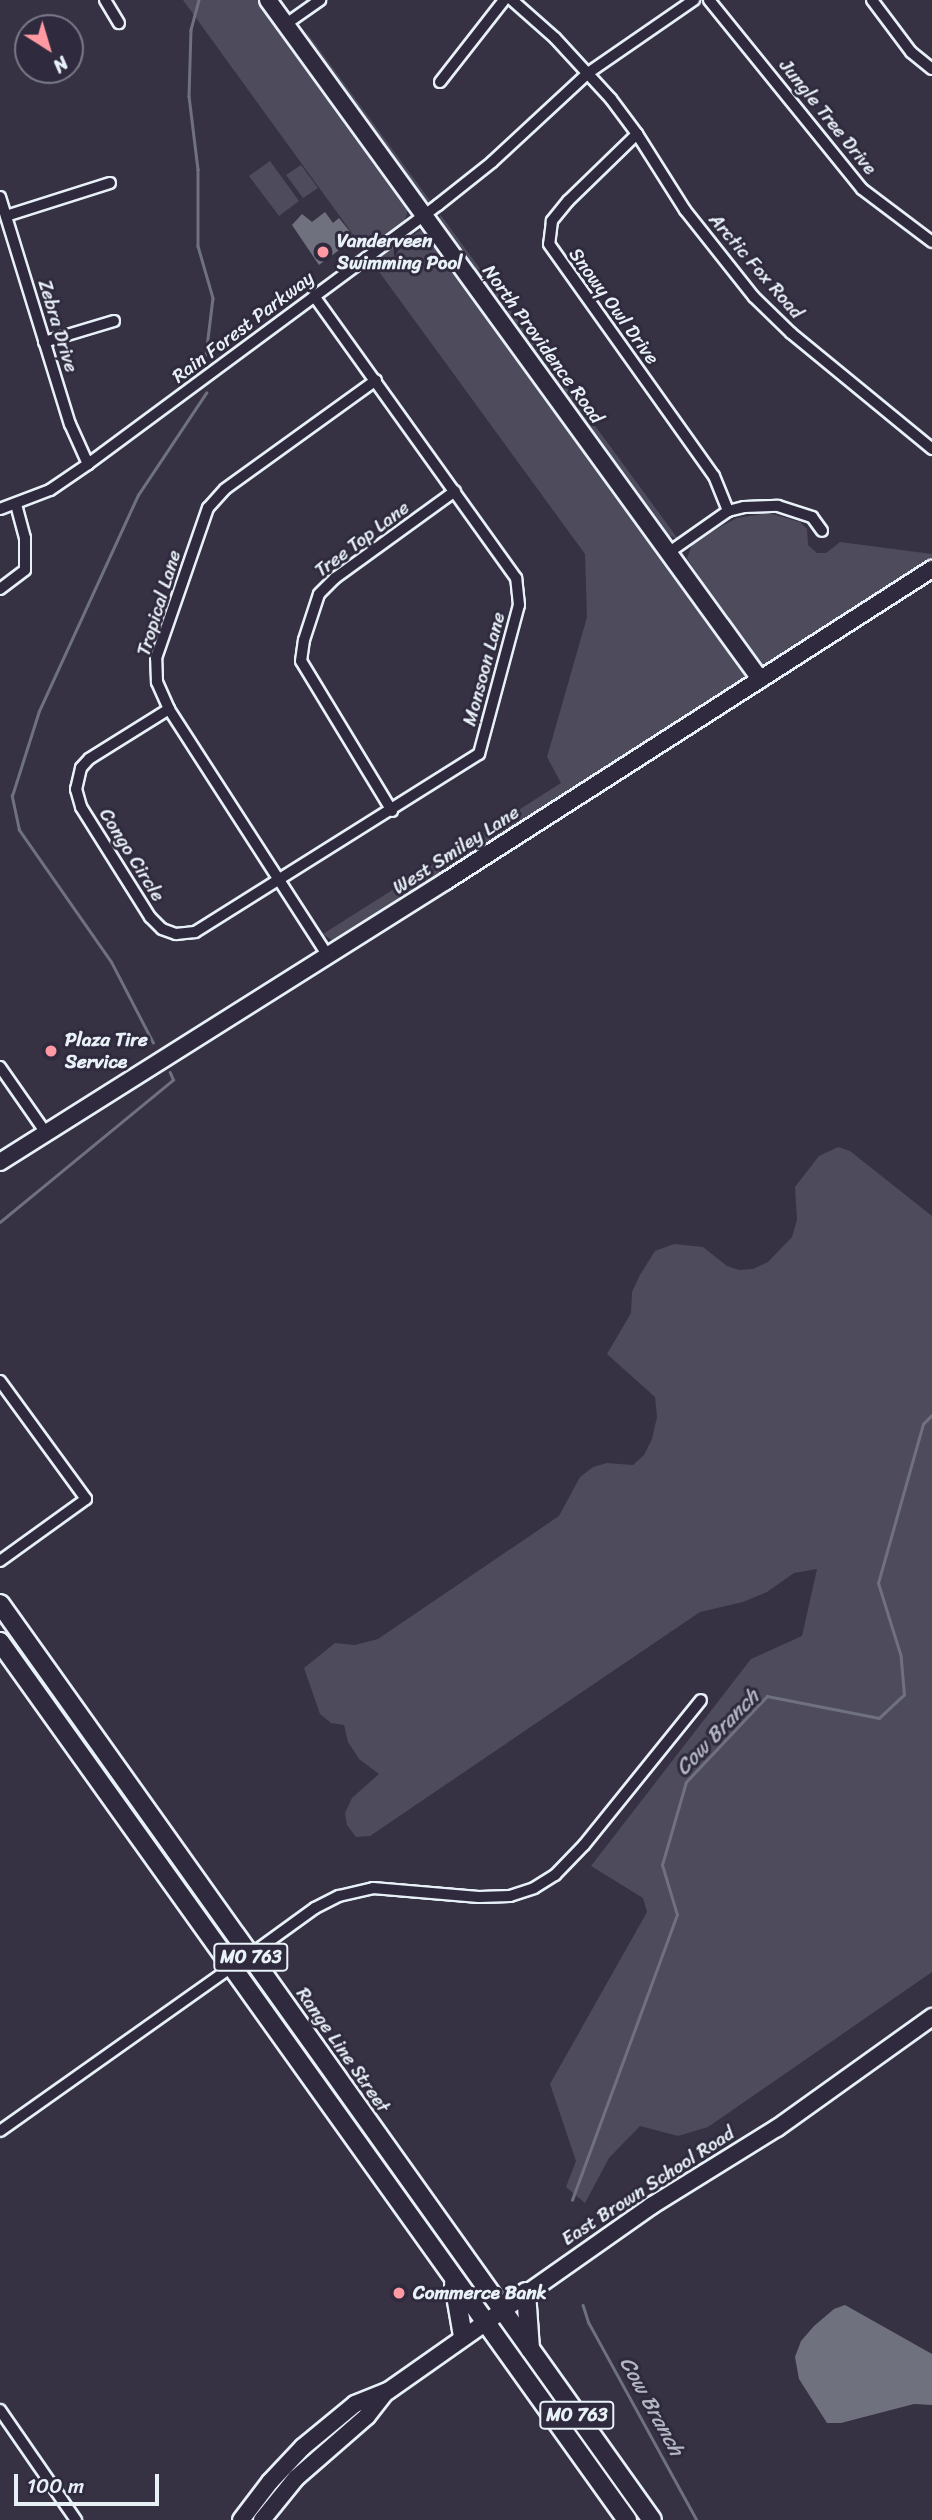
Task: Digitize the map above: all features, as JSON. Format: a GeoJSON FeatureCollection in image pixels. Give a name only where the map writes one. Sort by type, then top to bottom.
{"type":"FeatureCollection","features":[{"type":"Feature","properties":{"kind":"main road","name":"Range Line Street"},"geometry":{"type":"LineString","coordinates":[[0,1604],[652,2520]]}},
{"type":"Feature","properties":{"kind":"main road"},"geometry":{"type":"LineString","coordinates":[[0,1620],[30,1646]]}},
{"type":"Feature","properties":{"kind":"main road","name":"MO 763"},"geometry":{"type":"LineString","coordinates":[[0,1642],[626,2520]]}},
{"type":"Feature","properties":{"kind":"main road"},"geometry":{"type":"LineString","coordinates":[[194,1914],[233,1947],[250,1955]]}},
{"type":"Feature","properties":{"kind":"main road"},"geometry":{"type":"LineString","coordinates":[[232,1966],[244,1970],[303,2030]]}},
{"type":"Feature","properties":{"kind":"main road"},"geometry":{"type":"LineString","coordinates":[[453,2277],[463,2336]]}},
{"type":"Feature","properties":{"kind":"main road"},"geometry":{"type":"LineString","coordinates":[[526,2292],[530,2349]]}},
{"type":"Feature","properties":{"kind":"street"},"geometry":{"type":"LineString","coordinates":[[105,0],[119,23]]}},
{"type":"Feature","properties":{"kind":"street","name":"North Providence Road"},"geometry":{"type":"LineString","coordinates":[[268,0],[760,679]]}},
{"type":"Feature","properties":{"kind":"street"},"geometry":{"type":"LineString","coordinates":[[286,24],[320,0]]}},
{"type":"Feature","properties":{"kind":"street"},"geometry":{"type":"LineString","coordinates":[[440,82],[503,0]]}},
{"type":"Feature","properties":{"kind":"street","name":"Arctic Fox Road"},"geometry":{"type":"LineString","coordinates":[[512,0],[555,37],[588,73],[637,134],[685,211],[754,297],[791,334],[932,449]]}},
{"type":"Feature","properties":{"kind":"street","name":"Rain Forest Parkway"},"geometry":{"type":"LineString","coordinates":[[0,509],[50,490],[88,464],[424,215],[492,162],[588,73],[694,0]]}},
{"type":"Feature","properties":{"kind":"street","name":"Jungle Tree Drive"},"geometry":{"type":"LineString","coordinates":[[709,0],[862,189],[932,242]]}},
{"type":"Feature","properties":{"kind":"street"},"geometry":{"type":"LineString","coordinates":[[872,0],[911,52],[932,69]]}},
{"type":"Feature","properties":{"kind":"street","name":"Snowy Owl Drive"},"geometry":{"type":"LineString","coordinates":[[637,134],[568,201],[552,221],[549,244],[714,476],[728,511]]}},
{"type":"Feature","properties":{"kind":"street"},"geometry":{"type":"LineString","coordinates":[[6,216],[110,183]]}},
{"type":"Feature","properties":{"kind":"street","name":"Zebra Drive"},"geometry":{"type":"LineString","coordinates":[[0,197],[70,424],[88,464]]}},
{"type":"Feature","properties":{"kind":"street","name":"Monsoon Lane"},"geometry":{"type":"LineString","coordinates":[[281,881],[479,754],[519,605],[516,578],[314,296]]}},
{"type":"Feature","properties":{"kind":"street"},"geometry":{"type":"LineString","coordinates":[[44,342],[114,321]]}},
{"type":"Feature","properties":{"kind":"street","name":"Tropical Lane"},"geometry":{"type":"LineString","coordinates":[[328,956],[169,709],[157,682],[156,658],[208,508],[225,489],[376,380]]}},
{"type":"Feature","properties":{"kind":"street","name":"Tree Top Lane"},"geometry":{"type":"LineString","coordinates":[[392,811],[302,661],[304,640],[319,594],[335,578],[454,491]]}},
{"type":"Feature","properties":{"kind":"street"},"geometry":{"type":"LineString","coordinates":[[0,590],[25,570],[25,538],[16,503]]}},
{"type":"Feature","properties":{"kind":"street"},"geometry":{"type":"LineString","coordinates":[[668,553],[728,511],[778,506],[812,517],[822,531]]}},
{"type":"Feature","properties":{"kind":"street","name":"West Smiley Lane"},"geometry":{"type":"LineString","coordinates":[[0,1162],[328,956],[932,569]]}},
{"type":"Feature","properties":{"kind":"street","name":"Congo Circle"},"geometry":{"type":"LineString","coordinates":[[169,709],[89,759],[78,776],[76,789],[81,807],[150,916],[162,929],[176,934],[195,932],[281,881]]}},
{"type":"Feature","properties":{"kind":"street"},"geometry":{"type":"LineString","coordinates":[[0,1067],[46,1133]]}},
{"type":"Feature","properties":{"kind":"street"},"geometry":{"type":"LineString","coordinates":[[0,1381],[86,1499],[0,1561]]}},
{"type":"Feature","properties":{"kind":"street"},"geometry":{"type":"LineString","coordinates":[[250,1955],[315,1908],[339,1896],[373,1888],[479,1897],[510,1896],[534,1888],[555,1875],[584,1844],[701,1700]]}},
{"type":"Feature","properties":{"kind":"street"},"geometry":{"type":"LineString","coordinates":[[0,2132],[232,1966]]}},
{"type":"Feature","properties":{"kind":"street","name":"East Brown School Road"},"geometry":{"type":"LineString","coordinates":[[242,2520],[270,2482],[328,2425],[355,2404],[388,2390],[651,2206],[776,2128],[932,2017]]}},
{"type":"Feature","properties":{"kind":"street","name":"East Brown School Road"},"geometry":{"type":"LineString","coordinates":[[262,2520],[296,2478],[367,2416],[388,2390]]}},
{"type":"Feature","properties":{"kind":"street"},"geometry":{"type":"LineString","coordinates":[[0,2410],[76,2520]]}},
{"type":"Feature","properties":{"kind":"shaded area"},"geometry":{"type":"Polygon","coordinates":[[[183,0],[260,0],[409,206],[404,223],[365,251],[183,0]]]}},
{"type":"Feature","properties":{"kind":"shaded area"},"geometry":{"type":"Polygon","coordinates":[[[305,30],[431,202],[421,199],[323,65],[305,30]]]}},
{"type":"Feature","properties":{"kind":"shaded area"},"geometry":{"type":"Polygon","coordinates":[[[270,161],[299,201],[279,216],[249,176],[270,161]]]}},
{"type":"Feature","properties":{"kind":"shaded area"},"geometry":{"type":"Polygon","coordinates":[[[301,165],[318,188],[303,198],[286,175],[301,165]]]}},
{"type":"Feature","properties":{"kind":"shaded area"},"geometry":{"type":"Polygon","coordinates":[[[440,214],[678,539],[661,532],[439,224],[440,214]]]}},
{"type":"Feature","properties":{"kind":"shaded area"},"geometry":{"type":"Polygon","coordinates":[[[421,230],[428,233],[747,678],[333,941],[323,934],[561,783],[547,757],[587,617],[585,554],[372,262],[421,230]]]}},
{"type":"Feature","properties":{"kind":"shaded area"},"geometry":{"type":"Polygon","coordinates":[[[769,513],[800,522],[807,529],[808,545],[817,553],[826,553],[840,542],[932,554],[932,565],[770,667],[763,668],[756,663],[687,558],[692,545],[720,527],[737,518],[769,513]]]}},
{"type":"Feature","properties":{"kind":"shaded area"},"geometry":{"type":"Polygon","coordinates":[[[838,1147],[850,1151],[932,1216],[932,1972],[708,2127],[678,2136],[640,2126],[609,2158],[585,2203],[566,2187],[576,2161],[550,2084],[647,1912],[643,1898],[591,1866],[751,1659],[802,1636],[817,1569],[794,1573],[767,1592],[743,1602],[700,1612],[370,1836],[356,1837],[347,1825],[345,1813],[352,1798],[379,1774],[359,1759],[348,1742],[344,1725],[331,1723],[320,1714],[304,1668],[335,1643],[355,1645],[378,1639],[559,1516],[580,1477],[593,1467],[607,1463],[633,1465],[644,1455],[652,1439],[657,1417],[655,1397],[607,1354],[631,1313],[632,1292],[655,1251],[674,1244],[703,1247],[727,1266],[739,1270],[753,1269],[768,1262],[792,1237],[797,1220],[795,1187],[819,1156],[838,1147]]]}},
{"type":"Feature","properties":{"kind":"water","name":"Vanderveen Swimming Pool"},"geometry":{"type":"Polygon","coordinates":[[[325,212],[333,223],[339,218],[355,238],[319,265],[292,225],[302,214],[312,222],[325,212]]]}},
{"type":"Feature","properties":{"kind":"water"},"geometry":{"type":"Polygon","coordinates":[[[845,2305],[932,2354],[932,2405],[914,2404],[841,2423],[827,2423],[799,2379],[795,2357],[801,2341],[814,2326],[834,2309],[845,2305]]]}},
{"type":"Feature","properties":{"kind":"waterway"},"geometry":{"type":"LineString","coordinates":[[199,0],[191,30],[189,96],[198,169],[198,246],[213,298],[206,355]]}},
{"type":"Feature","properties":{"kind":"waterway"},"geometry":{"type":"LineString","coordinates":[[153,1043],[111,962],[19,830],[12,796],[39,711],[138,495],[206,393]]}},
{"type":"Feature","properties":{"kind":"waterway"},"geometry":{"type":"LineString","coordinates":[[0,1222],[173,1080],[170,1073]]}},
{"type":"Feature","properties":{"kind":"waterway","name":"Cow Branch"},"geometry":{"type":"LineString","coordinates":[[572,2200],[677,1915],[662,1865],[686,1782],[767,1696],[879,1718],[904,1695],[901,1657],[878,1583],[923,1424],[932,1415]]}},
{"type":"Feature","properties":{"kind":"waterway","name":"Cow Branch"},"geometry":{"type":"LineString","coordinates":[[583,2305],[589,2323],[697,2520]]}},
{"type":"Feature","properties":{"kind":"place","name":"Vanderveen Swimming Pool"},"geometry":{"type":"Point","coordinates":[323,252]}},
{"type":"Feature","properties":{"kind":"place","name":"Plaza Tire Service"},"geometry":{"type":"Point","coordinates":[51,1051]}},
{"type":"Feature","properties":{"kind":"place","name":"Commerce Bank"},"geometry":{"type":"Point","coordinates":[399,2293]}}]}
